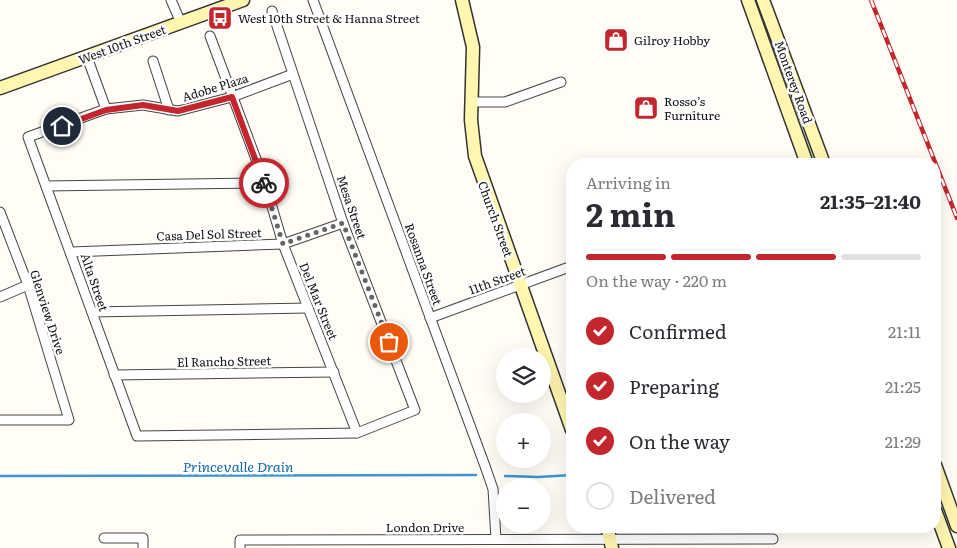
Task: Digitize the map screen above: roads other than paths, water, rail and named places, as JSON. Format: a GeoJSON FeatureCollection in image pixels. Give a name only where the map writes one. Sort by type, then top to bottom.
{"type":"FeatureCollection","features":[{"type":"Feature","properties":{"kind":"street"},"geometry":{"type":"LineString","coordinates":[[171,0],[181,23]]}},
{"type":"Feature","properties":{"kind":"street","name":"West 10th Street"},"geometry":{"type":"LineString","coordinates":[[0,88],[243,0]]}},
{"type":"Feature","properties":{"kind":"street","name":"Rosanna Street"},"geometry":{"type":"LineString","coordinates":[[313,0],[493,489],[496,539]]}},
{"type":"Feature","properties":{"kind":"street","name":"Church Street"},"geometry":{"type":"LineString","coordinates":[[462,0],[473,47],[473,102],[471,120],[475,156],[566,413]]}},
{"type":"Feature","properties":{"kind":"street","name":"Monterey Road"},"geometry":{"type":"LineString","coordinates":[[748,0],[805,158]]}},
{"type":"Feature","properties":{"kind":"street","name":"Monterey Road"},"geometry":{"type":"LineString","coordinates":[[764,0],[822,158]]}},
{"type":"Feature","properties":{"kind":"street","name":"Mesa Street"},"geometry":{"type":"LineString","coordinates":[[272,11],[343,223],[415,410],[357,433]]}},
{"type":"Feature","properties":{"kind":"street","name":"Del Mar Street"},"geometry":{"type":"LineString","coordinates":[[210,36],[264,183],[283,244],[357,433]]}},
{"type":"Feature","properties":{"kind":"street"},"geometry":{"type":"LineString","coordinates":[[87,57],[106,110]]}},
{"type":"Feature","properties":{"kind":"street"},"geometry":{"type":"LineString","coordinates":[[153,61],[169,110]]}},
{"type":"Feature","properties":{"kind":"street","name":"Adobe Plaza"},"geometry":{"type":"LineString","coordinates":[[28,137],[106,110],[143,105],[178,111],[232,97],[293,74]]}},
{"type":"Feature","properties":{"kind":"street"},"geometry":{"type":"LineString","coordinates":[[473,102],[505,102],[561,82]]}},
{"type":"Feature","properties":{"kind":"street","name":"Alta Street"},"geometry":{"type":"LineString","coordinates":[[28,137],[72,252],[136,436],[357,433]]}},
{"type":"Feature","properties":{"kind":"street"},"geometry":{"type":"LineString","coordinates":[[46,186],[264,183]]}},
{"type":"Feature","properties":{"kind":"street","name":"Glenview Drive"},"geometry":{"type":"LineString","coordinates":[[0,212],[28,285],[69,420],[0,420]]}},
{"type":"Feature","properties":{"kind":"street","name":"Casa Del Sol Street"},"geometry":{"type":"LineString","coordinates":[[72,252],[283,244],[343,223]]}},
{"type":"Feature","properties":{"kind":"street","name":"11th Street"},"geometry":{"type":"LineString","coordinates":[[430,318],[566,268]]}},
{"type":"Feature","properties":{"kind":"street"},"geometry":{"type":"LineString","coordinates":[[0,297],[28,285]]}},
{"type":"Feature","properties":{"kind":"street"},"geometry":{"type":"LineString","coordinates":[[92,312],[308,308]]}},
{"type":"Feature","properties":{"kind":"street","name":"El Rancho Street"},"geometry":{"type":"LineString","coordinates":[[114,375],[334,372]]}},
{"type":"Feature","properties":{"kind":"street"},"geometry":{"type":"LineString","coordinates":[[941,482],[957,526]]}},
{"type":"Feature","properties":{"kind":"street"},"geometry":{"type":"LineString","coordinates":[[941,526],[949,548]]}},
{"type":"Feature","properties":{"kind":"street"},"geometry":{"type":"LineString","coordinates":[[104,538],[144,538],[143,548]]}},
{"type":"Feature","properties":{"kind":"street","name":"London Drive"},"geometry":{"type":"LineString","coordinates":[[240,544],[340,544],[496,539],[773,539]]}},
{"type":"Feature","properties":{"kind":"waterway","name":"Princevalle Drain"},"geometry":{"type":"LineString","coordinates":[[0,476],[476,475]]}},
{"type":"Feature","properties":{"kind":"waterway","name":"Princevalle Drain"},"geometry":{"type":"LineString","coordinates":[[505,476],[566,475]]}},
{"type":"Feature","properties":{"kind":"railway"},"geometry":{"type":"LineString","coordinates":[[871,0],[933,158]]}},
{"type":"Feature","properties":{"kind":"railway"},"geometry":{"type":"LineString","coordinates":[[941,177],[957,218]]}},
{"type":"Feature","properties":{"kind":"place","name":"West 10th Street & Hanna Street"},"geometry":{"type":"Point","coordinates":[220,18]}},
{"type":"Feature","properties":{"kind":"place","name":"Gilroy Hobby"},"geometry":{"type":"Point","coordinates":[616,40]}},
{"type":"Feature","properties":{"kind":"place","name":"Rosso’s Furniture"},"geometry":{"type":"Point","coordinates":[646,108]}}]}
